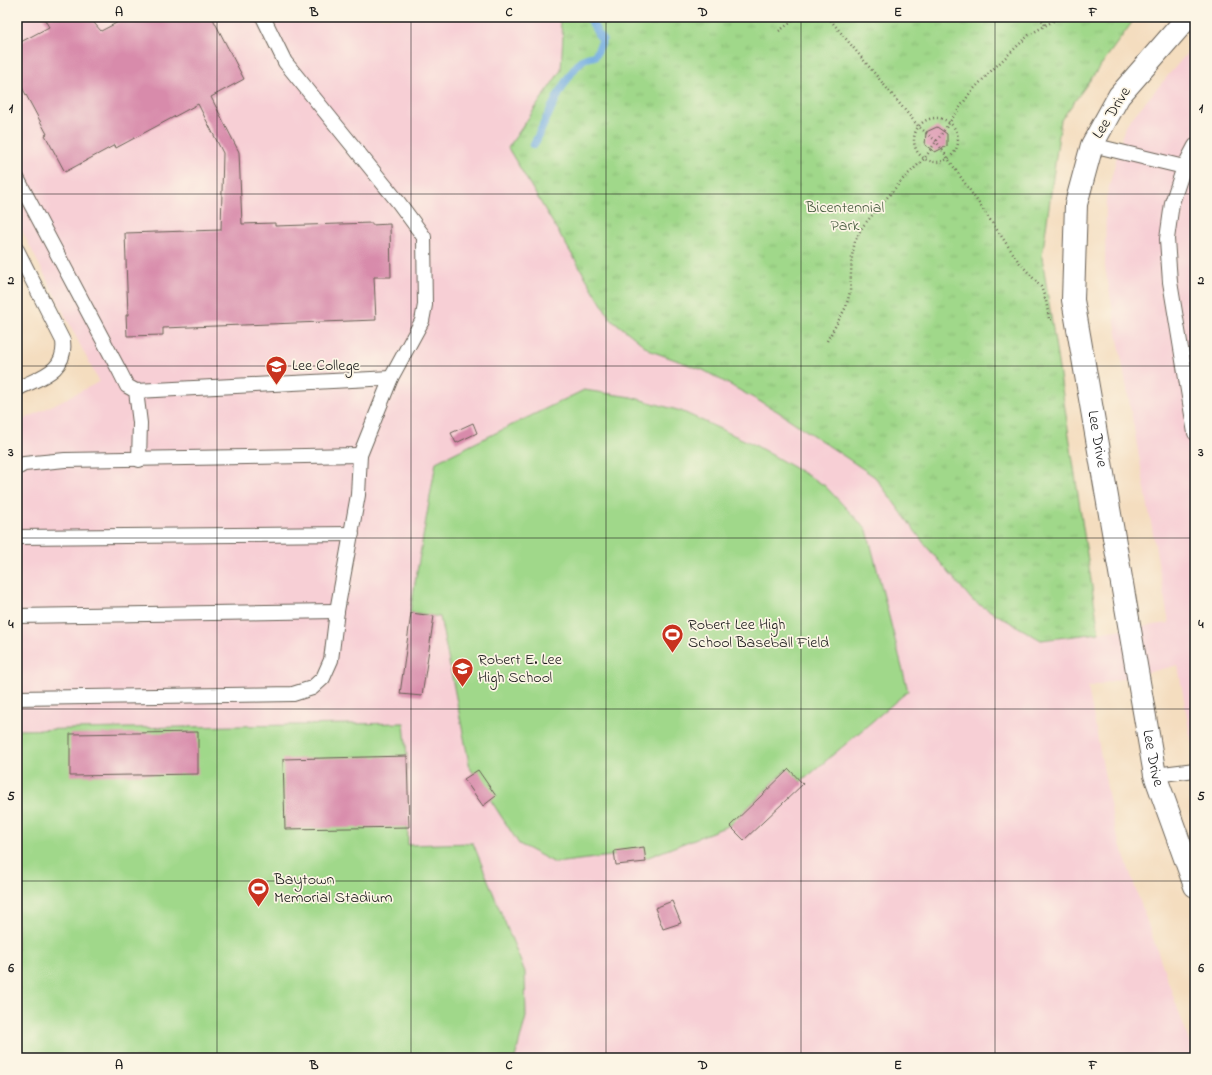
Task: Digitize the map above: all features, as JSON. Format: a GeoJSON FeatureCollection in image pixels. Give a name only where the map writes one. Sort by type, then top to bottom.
{"type":"FeatureCollection","features":[{"type":"Feature","properties":{"kind":"main road","name":"Lee Drive"},"geometry":{"type":"LineString","coordinates":[[1188,17],[1119,96],[1092,145],[1076,204],[1073,300],[1155,775],[1195,886]]}},
{"type":"Feature","properties":{"kind":"lane"},"geometry":{"type":"LineString","coordinates":[[17,698],[293,694],[312,688],[323,678],[331,660],[358,495],[360,455],[391,378],[422,321],[425,305],[424,237],[399,203],[285,62],[263,17]]}},
{"type":"Feature","properties":{"kind":"lane"},"geometry":{"type":"LineString","coordinates":[[1092,145],[1190,167]]}},
{"type":"Feature","properties":{"kind":"lane"},"geometry":{"type":"LineString","coordinates":[[1195,146],[1190,167],[1172,203],[1167,239],[1170,282],[1195,433]]}},
{"type":"Feature","properties":{"kind":"lane"},"geometry":{"type":"LineString","coordinates":[[17,178],[120,372],[128,386],[136,391],[391,378]]}},
{"type":"Feature","properties":{"kind":"lane"},"geometry":{"type":"LineString","coordinates":[[17,250],[63,341],[64,352],[60,364],[50,372],[17,389]]}},
{"type":"Feature","properties":{"kind":"lane"},"geometry":{"type":"LineString","coordinates":[[136,391],[140,423],[139,460]]}},
{"type":"Feature","properties":{"kind":"lane"},"geometry":{"type":"LineString","coordinates":[[17,468],[32,463],[65,460],[139,460],[360,455]]}},
{"type":"Feature","properties":{"kind":"lane"},"geometry":{"type":"LineString","coordinates":[[17,537],[352,534]]}},
{"type":"Feature","properties":{"kind":"lane"},"geometry":{"type":"LineString","coordinates":[[17,616],[338,611]]}},
{"type":"Feature","properties":{"kind":"lane"},"geometry":{"type":"LineString","coordinates":[[1155,775],[1195,770]]}},
{"type":"Feature","properties":{"kind":"path"},"geometry":{"type":"LineString","coordinates":[[779,31],[798,17]]}},
{"type":"Feature","properties":{"kind":"path"},"geometry":{"type":"LineString","coordinates":[[828,17],[918,126],[936,141],[1014,256],[1041,287],[1046,301],[1049,319],[1076,315]]}},
{"type":"Feature","properties":{"kind":"path"},"geometry":{"type":"LineString","coordinates":[[1040,17],[1045,25]]}},
{"type":"Feature","properties":{"kind":"path"},"geometry":{"type":"LineString","coordinates":[[827,341],[846,307],[850,292],[852,256],[855,241],[863,226],[903,179],[924,159],[936,141],[951,123],[970,93],[1019,43],[1045,25],[1060,17]]}},
{"type":"Feature","properties":{"kind":"path"},"geometry":{"type":"LineString","coordinates":[[930,118],[944,120],[951,123],[957,135],[958,142],[953,154],[948,159],[936,163],[924,159],[914,148],[914,133],[918,126],[930,118]]}},
{"type":"Feature","properties":{"kind":"shaded area","name":"Robert E. Lee High School"},"geometry":{"type":"Polygon","coordinates":[[[17,17],[558,17],[563,35],[561,70],[508,148],[651,351],[703,370],[777,411],[875,477],[926,546],[1041,640],[1169,623],[1105,267],[1106,198],[1125,126],[1195,44],[1195,750],[1190,735],[1178,665],[1088,687],[1115,830],[1195,1058],[17,1058],[17,423],[99,382],[17,221],[17,17]]]}},
{"type":"Feature","properties":{"kind":"green space","name":"Bicentennial Park"},"geometry":{"type":"Polygon","coordinates":[[[558,17],[1137,17],[1061,120],[1042,257],[1099,633],[1041,640],[973,601],[926,546],[875,477],[777,411],[703,370],[651,351],[610,318],[508,148],[561,70],[563,35],[558,17]]]}},
{"type":"Feature","properties":{"kind":"green space","name":"Robert Lee High School Baseball Field"},"geometry":{"type":"Polygon","coordinates":[[[584,390],[631,397],[681,411],[753,444],[824,485],[867,530],[908,691],[801,782],[787,769],[730,825],[646,858],[643,852],[555,863],[519,844],[470,768],[440,617],[410,612],[436,462],[584,390]]]}},
{"type":"Feature","properties":{"kind":"green space","name":"Baytown Memorial Stadium"},"geometry":{"type":"Polygon","coordinates":[[[404,723],[407,756],[408,845],[473,843],[525,972],[526,1017],[515,1058],[17,1058],[17,730],[404,723]]]}},
{"type":"Feature","properties":{"kind":"building"},"geometry":{"type":"Polygon","coordinates":[[[43,17],[89,17],[101,31],[128,17],[212,17],[244,79],[211,97],[239,152],[242,224],[275,223],[275,226],[372,223],[372,225],[390,224],[391,277],[374,277],[376,320],[163,328],[163,335],[127,336],[126,315],[128,315],[125,233],[221,230],[223,153],[198,104],[116,148],[115,145],[65,172],[45,135],[47,134],[17,78],[17,44],[49,27],[43,17]]]}},
{"type":"Feature","properties":{"kind":"building"},"geometry":{"type":"Polygon","coordinates":[[[937,127],[947,134],[947,146],[935,152],[925,145],[926,132],[937,127]]]}},
{"type":"Feature","properties":{"kind":"building"},"geometry":{"type":"Polygon","coordinates":[[[473,423],[477,433],[456,443],[451,433],[473,423]]]}},
{"type":"Feature","properties":{"kind":"building"},"geometry":{"type":"Polygon","coordinates":[[[411,613],[434,616],[422,696],[400,694],[411,613]]]}},
{"type":"Feature","properties":{"kind":"building"},"geometry":{"type":"Polygon","coordinates":[[[198,732],[198,774],[70,776],[70,734],[198,732]]]}},
{"type":"Feature","properties":{"kind":"building"},"geometry":{"type":"Polygon","coordinates":[[[407,756],[409,827],[285,829],[283,759],[407,756]]]}},
{"type":"Feature","properties":{"kind":"building"},"geometry":{"type":"Polygon","coordinates":[[[789,769],[803,784],[744,840],[730,826],[789,769]]]}},
{"type":"Feature","properties":{"kind":"building"},"geometry":{"type":"Polygon","coordinates":[[[478,770],[496,796],[483,806],[464,779],[478,770]]]}},
{"type":"Feature","properties":{"kind":"building"},"geometry":{"type":"Polygon","coordinates":[[[644,847],[646,862],[616,865],[614,851],[644,847]]]}},
{"type":"Feature","properties":{"kind":"building"},"geometry":{"type":"Polygon","coordinates":[[[672,901],[681,923],[663,929],[655,908],[672,901]]]}},
{"type":"Feature","properties":{"kind":"waterway"},"geometry":{"type":"LineString","coordinates":[[534,145],[556,99],[570,75],[584,59],[595,56],[603,40],[589,17]]}},
{"type":"Feature","properties":{"kind":"place","name":"Lee College"},"geometry":{"type":"Point","coordinates":[277,386]}},
{"type":"Feature","properties":{"kind":"place","name":"Robert Lee High School Baseball Field"},"geometry":{"type":"Point","coordinates":[673,654]}},
{"type":"Feature","properties":{"kind":"place","name":"Robert E. Lee High School"},"geometry":{"type":"Point","coordinates":[462,688]}},
{"type":"Feature","properties":{"kind":"place","name":"Baytown Memorial Stadium"},"geometry":{"type":"Point","coordinates":[258,908]}}]}
